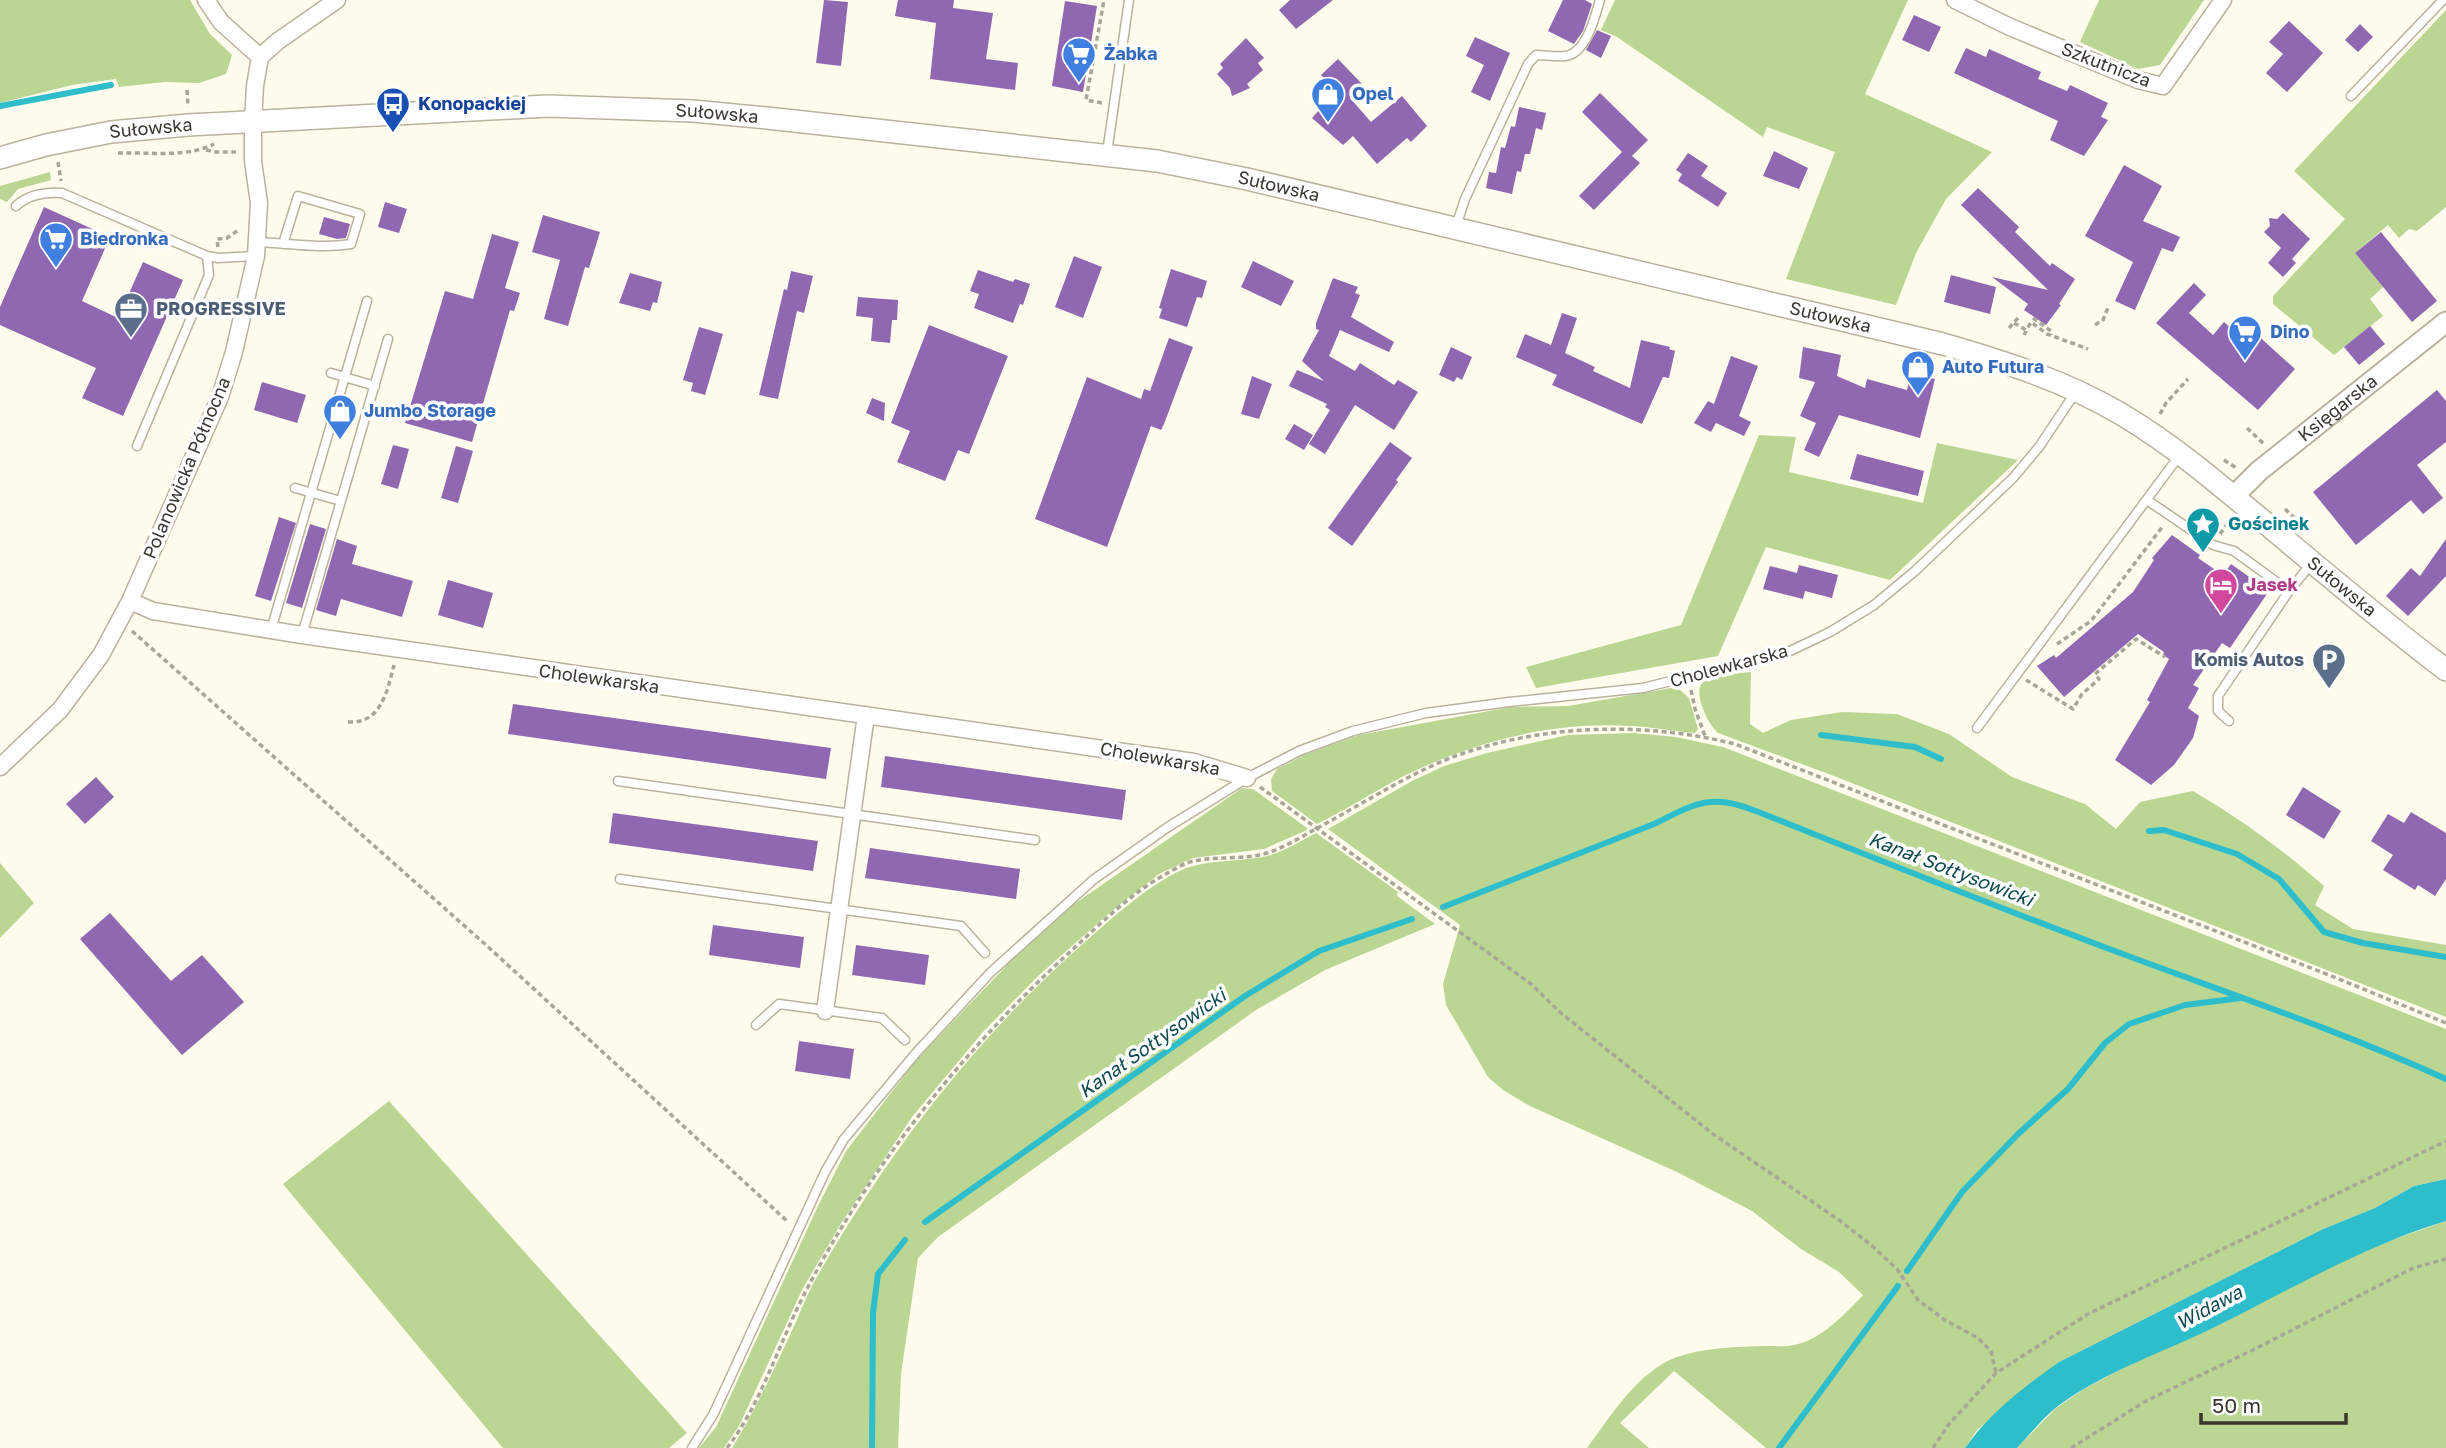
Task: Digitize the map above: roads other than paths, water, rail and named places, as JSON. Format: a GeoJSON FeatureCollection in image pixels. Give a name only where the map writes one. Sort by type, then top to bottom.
{"type":"FeatureCollection","features":[{"type":"Feature","properties":{"kind":"main road","name":"Sułowska"},"geometry":{"type":"LineString","coordinates":[[0,158],[46,145],[111,132],[188,125],[548,106],[767,118],[1157,161],[1455,228],[1943,344],[2022,368],[2077,391],[2119,413],[2181,454],[2388,626],[2446,670]]}},
{"type":"Feature","properties":{"kind":"street"},"geometry":{"type":"LineString","coordinates":[[206,0],[221,22],[260,57],[278,41],[337,0]]}},
{"type":"Feature","properties":{"kind":"street","name":"Szkutnicza"},"geometry":{"type":"LineString","coordinates":[[1955,0],[2010,27],[2138,80],[2163,86],[2223,0]]}},
{"type":"Feature","properties":{"kind":"street","name":"Polanowicka Północna"},"geometry":{"type":"LineString","coordinates":[[0,767],[60,710],[101,655],[130,601],[220,397],[234,352],[256,249],[259,203],[253,161],[253,122],[260,57]]}},
{"type":"Feature","properties":{"kind":"street","name":"Księgarska"},"geometry":{"type":"LineString","coordinates":[[2234,496],[2259,471],[2446,322]]}},
{"type":"Feature","properties":{"kind":"street","name":"Cholewkarska"},"geometry":{"type":"LineString","coordinates":[[130,601],[153,611],[398,650],[1169,758],[1247,778]]}},
{"type":"Feature","properties":{"kind":"street"},"geometry":{"type":"LineString","coordinates":[[825,1011],[866,715]]}},
{"type":"Feature","properties":{"kind":"lane"},"geometry":{"type":"LineString","coordinates":[[1107,156],[1129,0]]}},
{"type":"Feature","properties":{"kind":"lane"},"geometry":{"type":"LineString","coordinates":[[1455,228],[1465,199],[1528,64],[1536,55],[1567,56],[1575,52],[1591,26],[1600,0]]}},
{"type":"Feature","properties":{"kind":"lane"},"geometry":{"type":"LineString","coordinates":[[2351,96],[2443,0]]}},
{"type":"Feature","properties":{"kind":"lane"},"geometry":{"type":"LineString","coordinates":[[16,206],[23,200],[49,192],[62,192],[207,256],[218,258],[283,244],[351,244],[360,214],[298,196],[283,244]]}},
{"type":"Feature","properties":{"kind":"lane"},"geometry":{"type":"LineString","coordinates":[[137,446],[209,275],[207,256]]}},
{"type":"Feature","properties":{"kind":"lane"},"geometry":{"type":"LineString","coordinates":[[271,630],[367,301]]}},
{"type":"Feature","properties":{"kind":"lane"},"geometry":{"type":"LineString","coordinates":[[302,635],[388,339]]}},
{"type":"Feature","properties":{"kind":"lane"},"geometry":{"type":"LineString","coordinates":[[331,373],[375,386]]}},
{"type":"Feature","properties":{"kind":"lane","name":"Cholewkarska"},"geometry":{"type":"LineString","coordinates":[[1247,778],[1299,751],[1342,735],[1426,713],[1643,688],[1790,651],[1830,632],[1874,605],[1915,571],[2013,478],[2039,447],[2077,391]]}},
{"type":"Feature","properties":{"kind":"lane"},"geometry":{"type":"LineString","coordinates":[[1976,728],[2181,454]]}},
{"type":"Feature","properties":{"kind":"lane"},"geometry":{"type":"LineString","coordinates":[[295,488],[341,501]]}},
{"type":"Feature","properties":{"kind":"lane"},"geometry":{"type":"LineString","coordinates":[[2147,500],[2213,545],[2234,551],[2289,591]]}},
{"type":"Feature","properties":{"kind":"lane"},"geometry":{"type":"LineString","coordinates":[[2229,721],[2218,711],[2218,695],[2289,591],[2313,562]]}},
{"type":"Feature","properties":{"kind":"lane"},"geometry":{"type":"LineString","coordinates":[[692,1448],[713,1415],[825,1172],[844,1139],[916,1053],[990,972],[1084,888],[1168,827],[1247,778]]}},
{"type":"Feature","properties":{"kind":"lane"},"geometry":{"type":"LineString","coordinates":[[618,781],[1035,840]]}},
{"type":"Feature","properties":{"kind":"lane"},"geometry":{"type":"LineString","coordinates":[[620,879],[961,926],[985,953]]}},
{"type":"Feature","properties":{"kind":"lane"},"geometry":{"type":"LineString","coordinates":[[756,1025],[779,1004],[883,1018],[905,1040]]}},
{"type":"Feature","properties":{"kind":"water","name":"Widawa"},"geometry":{"type":"Polygon","coordinates":[[[2446,1179],[2446,1221],[2358,1255],[2219,1325],[2096,1382],[2058,1406],[2017,1448],[1965,1448],[1996,1412],[2059,1362],[2323,1229],[2375,1208],[2414,1186],[2446,1179]]]}},
{"type":"Feature","properties":{"kind":"waterway"},"geometry":{"type":"LineString","coordinates":[[0,106],[111,85]]}},
{"type":"Feature","properties":{"kind":"waterway"},"geometry":{"type":"LineString","coordinates":[[1821,735],[1915,747],[1941,759]]}},
{"type":"Feature","properties":{"kind":"waterway","name":"Kanał Sołtysowicki"},"geometry":{"type":"LineString","coordinates":[[1443,907],[1654,824],[1689,807],[1704,803],[1726,803],[1757,811],[2062,931],[2319,1026],[2446,1079]]}},
{"type":"Feature","properties":{"kind":"waterway"},"geometry":{"type":"LineString","coordinates":[[2149,831],[2164,830],[2237,854],[2279,879],[2324,932],[2363,943],[2446,957]]}},
{"type":"Feature","properties":{"kind":"waterway","name":"Kanał Sołtysowicki"},"geometry":{"type":"LineString","coordinates":[[925,1222],[1245,996],[1319,951],[1412,919]]}},
{"type":"Feature","properties":{"kind":"waterway"},"geometry":{"type":"LineString","coordinates":[[1907,1271],[1962,1192],[2018,1134],[2068,1089],[2105,1043],[2129,1024],[2185,1005],[2241,998]]}},
{"type":"Feature","properties":{"kind":"waterway","name":"Kanał Sołtysowicki"},"geometry":{"type":"LineString","coordinates":[[872,1448],[873,1313],[878,1274],[905,1240]]}},
{"type":"Feature","properties":{"kind":"waterway"},"geometry":{"type":"LineString","coordinates":[[1779,1448],[1898,1286]]}},
{"type":"Feature","properties":{"kind":"place","name":"Żabka"},"geometry":{"type":"Point","coordinates":[1079,84]}},
{"type":"Feature","properties":{"kind":"place","name":"Opel"},"geometry":{"type":"Point","coordinates":[1328,124]}},
{"type":"Feature","properties":{"kind":"place","name":"Konopackiej"},"geometry":{"type":"Point","coordinates":[393,134]}},
{"type":"Feature","properties":{"kind":"place","name":"Biedronka"},"geometry":{"type":"Point","coordinates":[56,269]}},
{"type":"Feature","properties":{"kind":"place","name":"PROGRESSIVE"},"geometry":{"type":"Point","coordinates":[131,339]}},
{"type":"Feature","properties":{"kind":"place","name":"Dino"},"geometry":{"type":"Point","coordinates":[2245,362]}},
{"type":"Feature","properties":{"kind":"place","name":"Auto Futura"},"geometry":{"type":"Point","coordinates":[1918,397]}},
{"type":"Feature","properties":{"kind":"place","name":"Jumbo Storage"},"geometry":{"type":"Point","coordinates":[340,441]}},
{"type":"Feature","properties":{"kind":"place","name":"Gościnek"},"geometry":{"type":"Point","coordinates":[2203,554]}},
{"type":"Feature","properties":{"kind":"place","name":"Jasek"},"geometry":{"type":"Point","coordinates":[2221,615]}},
{"type":"Feature","properties":{"kind":"place","name":"Komis Autos"},"geometry":{"type":"Point","coordinates":[2329,690]}}]}
